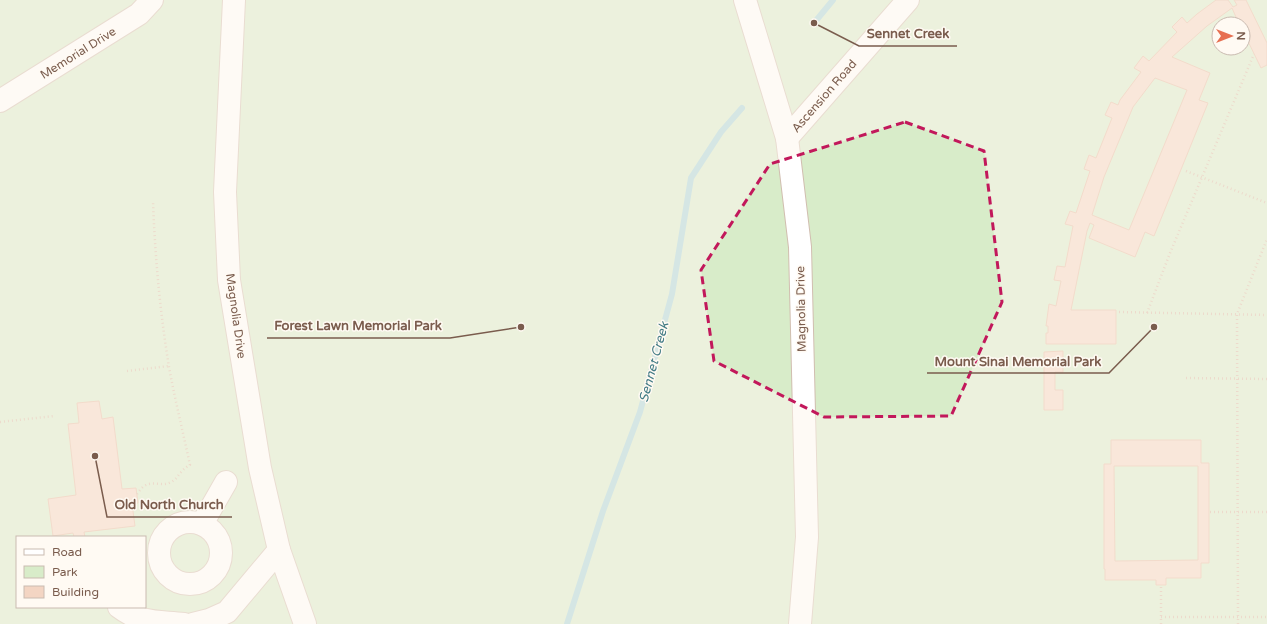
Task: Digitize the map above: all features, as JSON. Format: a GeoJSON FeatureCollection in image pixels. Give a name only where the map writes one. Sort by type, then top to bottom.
{"type":"FeatureCollection","features":[{"type":"Feature","properties":{"kind":"lane","name":"Memorial Drive"},"geometry":{"type":"LineString","coordinates":[[0,101],[139,14],[152,0]]}},
{"type":"Feature","properties":{"kind":"lane","name":"Magnolia Drive"},"geometry":{"type":"LineString","coordinates":[[234,0],[225,192],[229,280],[260,468],[279,550],[304,624]]}},
{"type":"Feature","properties":{"kind":"lane","name":"Magnolia Drive"},"geometry":{"type":"LineString","coordinates":[[745,0],[787,138],[800,247],[807,537],[800,624]]}},
{"type":"Feature","properties":{"kind":"lane","name":"Ascension Road"},"geometry":{"type":"LineString","coordinates":[[787,138],[908,0]]}},
{"type":"Feature","properties":{"kind":"lane"},"geometry":{"type":"LineString","coordinates":[[202,524],[226,482]]}},
{"type":"Feature","properties":{"kind":"lane"},"geometry":{"type":"LineString","coordinates":[[193,624],[209,620],[227,612],[279,550]]}},
{"type":"Feature","properties":{"kind":"lane"},"geometry":{"type":"LineString","coordinates":[[120,608],[130,616],[147,622],[184,624]]}},
{"type":"Feature","properties":{"kind":"path"},"geometry":{"type":"LineString","coordinates":[[1147,312],[1170,253],[1254,54]]}},
{"type":"Feature","properties":{"kind":"path"},"geometry":{"type":"LineString","coordinates":[[1186,171],[1267,203]]}},
{"type":"Feature","properties":{"kind":"path"},"geometry":{"type":"LineString","coordinates":[[137,494],[145,485],[172,482],[183,469],[190,465],[169,366],[162,320],[154,232],[153,201]]}},
{"type":"Feature","properties":{"kind":"path"},"geometry":{"type":"LineString","coordinates":[[1238,624],[1238,379],[1236,314],[1267,239]]}},
{"type":"Feature","properties":{"kind":"path"},"geometry":{"type":"LineString","coordinates":[[1119,312],[1267,315]]}},
{"type":"Feature","properties":{"kind":"path"},"geometry":{"type":"LineString","coordinates":[[127,371],[169,366]]}},
{"type":"Feature","properties":{"kind":"path"},"geometry":{"type":"LineString","coordinates":[[1186,378],[1267,379]]}},
{"type":"Feature","properties":{"kind":"path"},"geometry":{"type":"LineString","coordinates":[[0,422],[54,416]]}},
{"type":"Feature","properties":{"kind":"path"},"geometry":{"type":"LineString","coordinates":[[1210,512],[1267,512]]}},
{"type":"Feature","properties":{"kind":"path"},"geometry":{"type":"LineString","coordinates":[[1160,624],[1161,586]]}},
{"type":"Feature","properties":{"kind":"path"},"geometry":{"type":"LineString","coordinates":[[1160,617],[1267,617]]}},
{"type":"Feature","properties":{"kind":"highlighted area"},"geometry":{"type":"Polygon","coordinates":[[[905,122],[984,151],[1002,302],[951,416],[824,417],[714,361],[701,270],[770,164],[905,122]]]}},
{"type":"Feature","properties":{"kind":"green space"},"geometry":{"type":"Polygon","coordinates":[[[0,0],[1267,0],[1267,624],[0,624],[0,0]]]}},
{"type":"Feature","properties":{"kind":"building"},"geometry":{"type":"Polygon","coordinates":[[[1216,0],[1228,0],[1233,7],[1237,5],[1234,0],[1246,0],[1267,43],[1267,65],[1261,68],[1251,47],[1251,16],[1236,16],[1232,8],[1221,16],[1211,16],[1211,23],[1172,57],[1210,73],[1199,100],[1208,103],[1154,236],[1145,232],[1135,257],[1089,238],[1094,225],[1090,223],[1087,231],[1071,310],[1116,310],[1116,344],[1046,344],[1046,333],[1048,333],[1048,326],[1046,326],[1049,304],[1056,306],[1061,281],[1054,280],[1057,266],[1065,267],[1073,226],[1065,224],[1070,211],[1076,213],[1090,171],[1084,169],[1089,155],[1096,158],[1112,118],[1105,115],[1111,102],[1118,105],[1120,100],[1141,72],[1134,68],[1143,56],[1149,61],[1177,32],[1172,27],[1182,17],[1187,23],[1216,0]],[[1155,78],[1133,107],[1104,177],[1092,215],[1129,230],[1187,90],[1155,78]]]}},
{"type":"Feature","properties":{"kind":"building"},"geometry":{"type":"Polygon","coordinates":[[[1063,351],[1063,372],[1055,372],[1055,390],[1063,390],[1063,410],[1044,410],[1044,352],[1063,351]]]}},
{"type":"Feature","properties":{"kind":"building"},"geometry":{"type":"Polygon","coordinates":[[[99,401],[102,419],[113,417],[122,489],[136,488],[138,503],[132,504],[135,526],[84,532],[85,536],[74,536],[73,533],[53,536],[48,499],[76,495],[68,424],[79,423],[77,403],[99,401]]]}},
{"type":"Feature","properties":{"kind":"building"},"geometry":{"type":"Polygon","coordinates":[[[1111,440],[1201,440],[1201,463],[1209,463],[1209,563],[1201,563],[1201,578],[1166,578],[1166,585],[1156,585],[1156,580],[1105,580],[1104,464],[1111,464],[1111,440]],[[1114,466],[1115,561],[1198,560],[1198,466],[1114,466]]]}},
{"type":"Feature","properties":{"kind":"waterway","name":"Sennet Creek"},"geometry":{"type":"LineString","coordinates":[[814,23],[833,0]]}},
{"type":"Feature","properties":{"kind":"waterway","name":"Sennet Creek"},"geometry":{"type":"LineString","coordinates":[[567,624],[603,511],[640,412],[672,294],[691,178],[721,132],[742,108]]}},
{"type":"Feature","properties":{"kind":"place","name":"Sennet Creek"},"geometry":{"type":"Point","coordinates":[814,23]}},
{"type":"Feature","properties":{"kind":"place","name":"Forest Lawn Memorial Park"},"geometry":{"type":"Point","coordinates":[521,327]}},
{"type":"Feature","properties":{"kind":"place","name":"Mount Sinai Memorial Park"},"geometry":{"type":"Point","coordinates":[1154,327]}},
{"type":"Feature","properties":{"kind":"place","name":"Old North Church"},"geometry":{"type":"Point","coordinates":[95,456]}}]}
